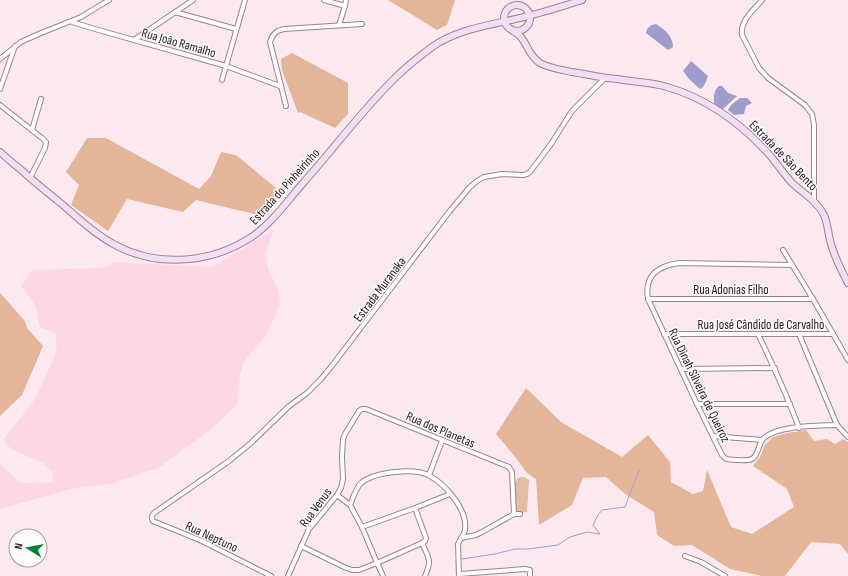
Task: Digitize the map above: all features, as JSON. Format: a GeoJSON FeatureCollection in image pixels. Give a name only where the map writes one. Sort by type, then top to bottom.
{"type":"FeatureCollection","features":[{"type":"Feature","properties":{"kind":"main road"},"geometry":{"type":"LineString","coordinates":[[510,7],[521,3],[526,8],[530,16],[529,23],[521,31],[513,31],[509,29],[504,22],[505,13],[514,0]]}},
{"type":"Feature","properties":{"kind":"main road","name":"Estrada do Pinheirinho"},"geometry":{"type":"LineString","coordinates":[[0,152],[92,231],[117,246],[147,257],[168,260],[196,259],[217,254],[236,246],[254,235],[273,218],[359,117],[396,77],[434,46],[466,31],[530,16],[582,0]]}},
{"type":"Feature","properties":{"kind":"main road","name":"Estrada de São Bento"},"geometry":{"type":"LineString","coordinates":[[524,29],[526,44],[529,52],[538,62],[565,70],[605,78],[667,86],[711,106],[734,120],[769,154],[793,183],[814,201],[824,215],[837,263],[848,283]]}},
{"type":"Feature","properties":{"kind":"main road","name":"Estrada de São Bento"},"geometry":{"type":"LineString","coordinates":[[513,31],[520,36],[526,44]]}},
{"type":"Feature","properties":{"kind":"street"},"geometry":{"type":"LineString","coordinates":[[0,59],[15,46],[28,38],[72,22],[109,0]]}},
{"type":"Feature","properties":{"kind":"street"},"geometry":{"type":"LineString","coordinates":[[134,40],[193,0]]}},
{"type":"Feature","properties":{"kind":"street"},"geometry":{"type":"LineString","coordinates":[[222,80],[245,0]]}},
{"type":"Feature","properties":{"kind":"street"},"geometry":{"type":"LineString","coordinates":[[324,0],[345,6]]}},
{"type":"Feature","properties":{"kind":"street"},"geometry":{"type":"LineString","coordinates":[[340,25],[346,0]]}},
{"type":"Feature","properties":{"kind":"street"},"geometry":{"type":"LineString","coordinates":[[762,0],[744,21],[742,26],[742,35],[763,73],[779,87],[805,105],[812,114],[814,125],[814,201]]}},
{"type":"Feature","properties":{"kind":"street"},"geometry":{"type":"LineString","coordinates":[[175,12],[236,29]]}},
{"type":"Feature","properties":{"kind":"street","name":"Rua João Ramalho"},"geometry":{"type":"LineString","coordinates":[[72,22],[95,30],[226,66],[280,86]]}},
{"type":"Feature","properties":{"kind":"street"},"geometry":{"type":"LineString","coordinates":[[286,106],[270,42],[275,33],[284,28],[362,24]]}},
{"type":"Feature","properties":{"kind":"street"},"geometry":{"type":"LineString","coordinates":[[0,89],[15,46]]}},
{"type":"Feature","properties":{"kind":"street","name":"Estrada Muranaka"},"geometry":{"type":"LineString","coordinates":[[154,513],[229,461],[251,443],[288,407],[307,393],[331,367],[449,212],[470,187],[476,181],[484,177],[502,174],[523,175],[530,172],[551,144],[572,111],[605,78]]}},
{"type":"Feature","properties":{"kind":"street"},"geometry":{"type":"LineString","coordinates":[[32,130],[41,99]]}},
{"type":"Feature","properties":{"kind":"street"},"geometry":{"type":"LineString","coordinates":[[0,105],[45,140],[46,144],[30,178]]}},
{"type":"Feature","properties":{"kind":"street"},"geometry":{"type":"LineString","coordinates":[[784,250],[848,360]]}},
{"type":"Feature","properties":{"kind":"street"},"geometry":{"type":"LineString","coordinates":[[648,299],[647,287],[651,277],[660,268],[671,264],[792,265]]}},
{"type":"Feature","properties":{"kind":"street","name":"Rua Adonias Filho"},"geometry":{"type":"LineString","coordinates":[[648,299],[813,299]]}},
{"type":"Feature","properties":{"kind":"street","name":"Rua Dinah Silveira de Queiroz"},"geometry":{"type":"LineString","coordinates":[[648,299],[722,455],[726,459],[753,459],[762,440]]}},
{"type":"Feature","properties":{"kind":"street","name":"Rua José Cândido de Carvalho"},"geometry":{"type":"LineString","coordinates":[[664,334],[833,334]]}},
{"type":"Feature","properties":{"kind":"street"},"geometry":{"type":"LineString","coordinates":[[758,334],[775,368],[799,428]]}},
{"type":"Feature","properties":{"kind":"street"},"geometry":{"type":"LineString","coordinates":[[799,334],[837,425],[848,437]]}},
{"type":"Feature","properties":{"kind":"street"},"geometry":{"type":"LineString","coordinates":[[681,369],[775,368]]}},
{"type":"Feature","properties":{"kind":"street"},"geometry":{"type":"LineString","coordinates":[[697,404],[790,404]]}},
{"type":"Feature","properties":{"kind":"street","name":"Rua dos Planetas"},"geometry":{"type":"LineString","coordinates":[[366,409],[509,467],[512,472],[514,514]]}},
{"type":"Feature","properties":{"kind":"street","name":"Rua Venus"},"geometry":{"type":"LineString","coordinates":[[288,576],[313,524],[341,488],[343,439],[360,410],[366,409]]}},
{"type":"Feature","properties":{"kind":"street"},"geometry":{"type":"LineString","coordinates":[[713,436],[762,440],[772,433],[779,431],[837,425]]}},
{"type":"Feature","properties":{"kind":"street"},"geometry":{"type":"LineString","coordinates":[[429,475],[442,441]]}},
{"type":"Feature","properties":{"kind":"street"},"geometry":{"type":"LineString","coordinates":[[350,505],[359,486],[371,478],[391,472],[406,471],[429,475],[444,486],[460,506],[465,524],[465,532],[458,544],[459,575],[525,569],[530,571],[530,576]]}},
{"type":"Feature","properties":{"kind":"street"},"geometry":{"type":"LineString","coordinates":[[362,527],[450,494]]}},
{"type":"Feature","properties":{"kind":"street"},"geometry":{"type":"LineString","coordinates":[[337,495],[350,505],[362,527],[383,576]]}},
{"type":"Feature","properties":{"kind":"street"},"geometry":{"type":"LineString","coordinates":[[302,546],[352,570],[359,570],[425,541],[426,538],[416,508]]}},
{"type":"Feature","properties":{"kind":"street","name":"Rua Neptuno"},"geometry":{"type":"LineString","coordinates":[[154,513],[151,516],[153,521],[202,541],[270,576]]}},
{"type":"Feature","properties":{"kind":"street"},"geometry":{"type":"LineString","coordinates":[[461,538],[476,535],[514,514],[520,514]]}},
{"type":"Feature","properties":{"kind":"street"},"geometry":{"type":"LineString","coordinates":[[422,543],[430,562],[425,576]]}},
{"type":"Feature","properties":{"kind":"street"},"geometry":{"type":"LineString","coordinates":[[685,556],[701,562],[725,576]]}},
{"type":"Feature","properties":{"kind":"shaded area"},"geometry":{"type":"Polygon","coordinates":[[[388,0],[455,0],[447,25],[437,30],[388,0]]]}},
{"type":"Feature","properties":{"kind":"shaded area"},"geometry":{"type":"Polygon","coordinates":[[[656,24],[670,36],[673,47],[668,50],[646,33],[649,27],[656,24]]]}},
{"type":"Feature","properties":{"kind":"shaded area"},"geometry":{"type":"Polygon","coordinates":[[[292,53],[348,83],[348,114],[335,128],[300,112],[298,113],[282,70],[281,59],[292,53]]]}},
{"type":"Feature","properties":{"kind":"shaded area"},"geometry":{"type":"Polygon","coordinates":[[[691,61],[708,76],[704,85],[700,89],[683,71],[691,61]]]}},
{"type":"Feature","properties":{"kind":"shaded area"},"geometry":{"type":"Polygon","coordinates":[[[719,86],[722,86],[728,93],[737,96],[722,110],[715,107],[714,101],[714,95],[719,86]]]}},
{"type":"Feature","properties":{"kind":"shaded area"},"geometry":{"type":"Polygon","coordinates":[[[740,98],[747,98],[752,103],[746,106],[744,114],[734,115],[728,110],[731,105],[740,98]]]}},
{"type":"Feature","properties":{"kind":"shaded area"},"geometry":{"type":"Polygon","coordinates":[[[87,138],[106,138],[199,189],[211,176],[221,152],[236,155],[283,194],[262,216],[196,200],[183,212],[127,199],[108,231],[71,205],[79,185],[66,172],[87,138]]]}},
{"type":"Feature","properties":{"kind":"shaded area"},"geometry":{"type":"Polygon","coordinates":[[[274,230],[265,254],[269,271],[278,290],[280,301],[275,317],[265,337],[244,362],[240,375],[237,405],[212,429],[158,468],[110,484],[75,488],[0,509],[0,464],[21,483],[53,482],[52,472],[43,463],[11,449],[3,440],[35,399],[54,358],[57,345],[55,333],[40,327],[35,305],[21,286],[32,270],[98,268],[106,267],[113,262],[212,267],[274,230]]]}},
{"type":"Feature","properties":{"kind":"shaded area"},"geometry":{"type":"Polygon","coordinates":[[[0,293],[25,321],[27,328],[43,346],[22,395],[0,416],[0,293]]]}},
{"type":"Feature","properties":{"kind":"shaded area"},"geometry":{"type":"Polygon","coordinates":[[[526,388],[561,422],[622,457],[648,435],[670,462],[671,482],[693,494],[703,491],[707,470],[731,527],[752,534],[794,507],[787,489],[753,466],[760,457],[764,446],[773,437],[806,430],[814,441],[827,439],[835,444],[843,439],[848,442],[848,554],[840,544],[811,542],[785,576],[762,576],[730,569],[692,545],[674,546],[657,535],[654,512],[625,494],[606,477],[583,478],[572,505],[539,525],[536,479],[527,473],[496,434],[526,388]]]}},
{"type":"Feature","properties":{"kind":"shaded area"},"geometry":{"type":"Polygon","coordinates":[[[521,477],[529,480],[527,512],[515,513],[514,484],[518,478],[521,477]]]}},
{"type":"Feature","properties":{"kind":"waterway"},"geometry":{"type":"LineString","coordinates":[[462,559],[495,554],[515,549],[528,549],[558,545],[570,537],[587,532],[600,534],[593,525],[598,515],[602,510],[625,507],[639,470]]}}]}
